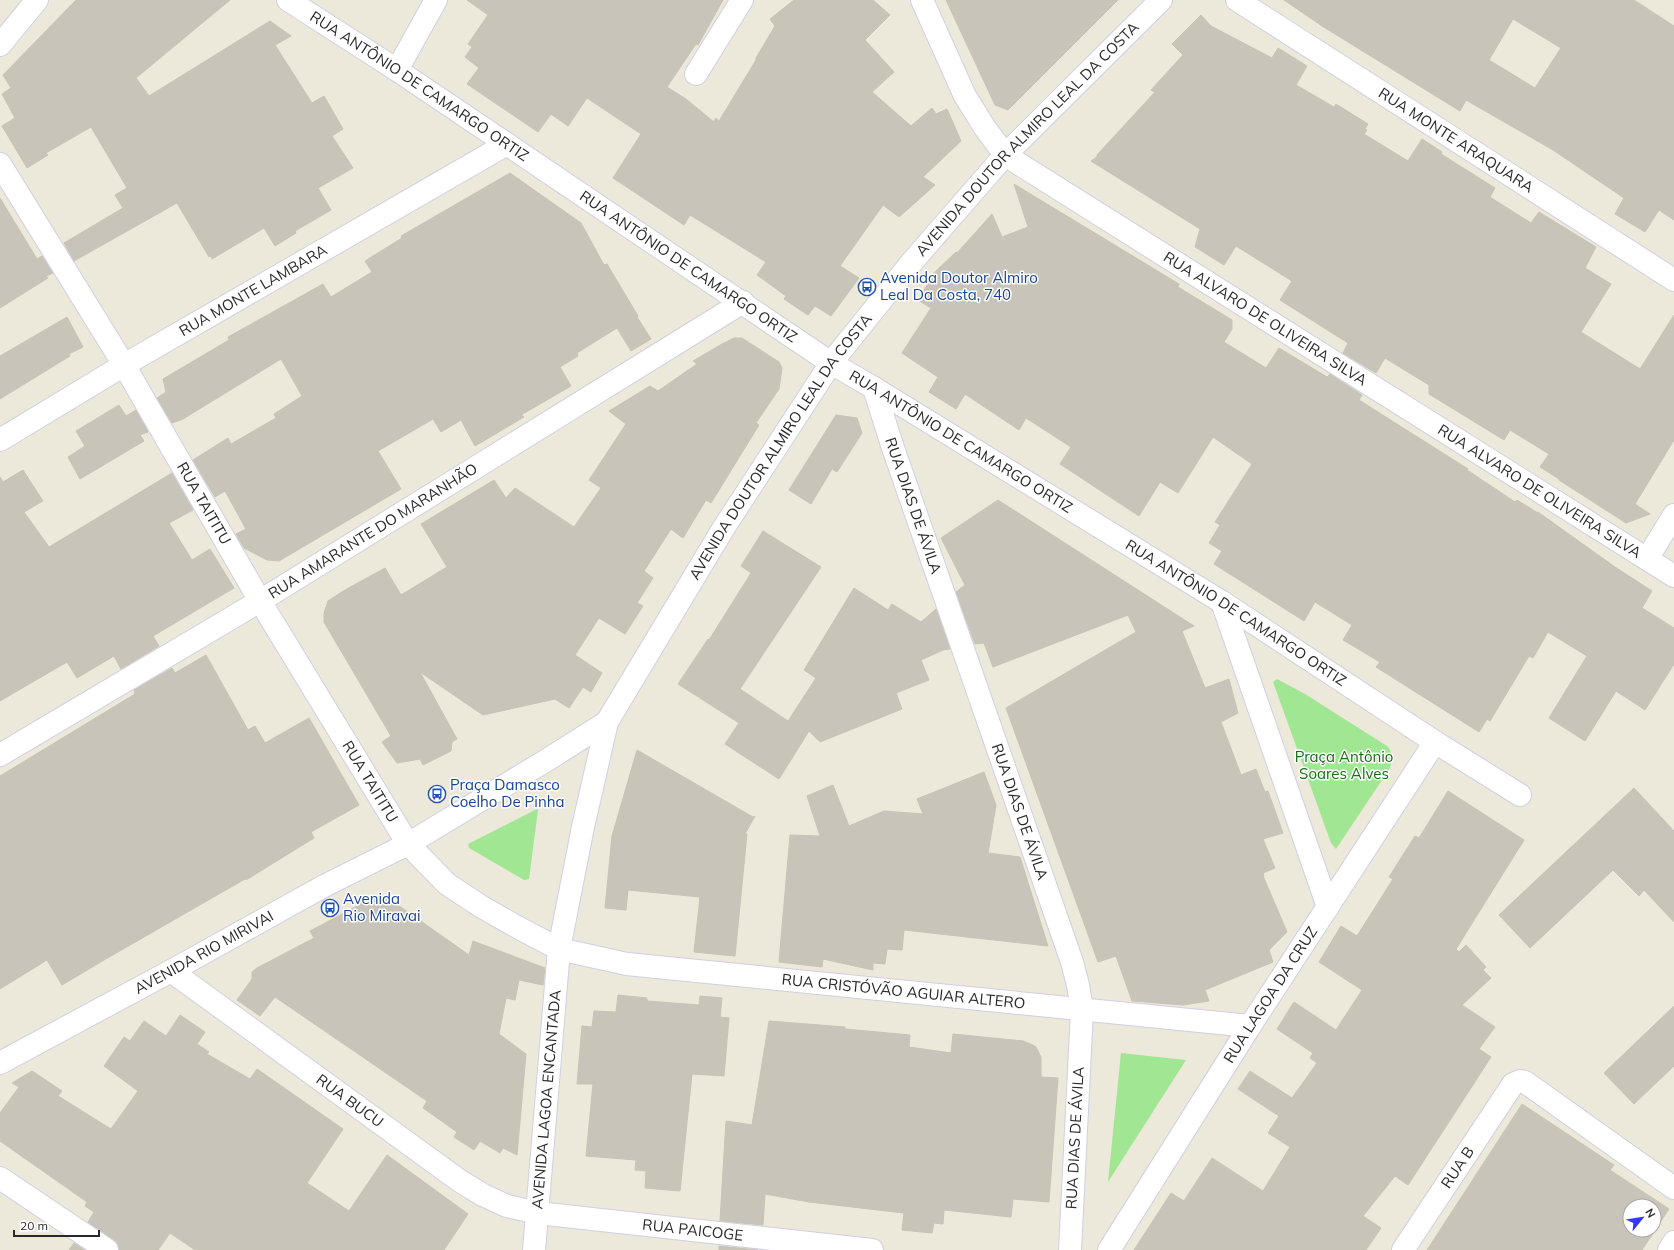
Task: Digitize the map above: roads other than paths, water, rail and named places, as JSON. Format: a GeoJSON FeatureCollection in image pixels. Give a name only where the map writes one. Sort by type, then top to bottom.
{"type":"FeatureCollection","features":[{"type":"Feature","properties":{"kind":"street"},"geometry":{"type":"LineString","coordinates":[[0,45],[37,0]]}},
{"type":"Feature","properties":{"kind":"street","name":"RUA ANTÔNIO DE CAMARGO ORTIZ"},"geometry":{"type":"LineString","coordinates":[[288,0],[397,70],[743,302],[831,363],[1222,602],[1435,742],[1520,794]]}},
{"type":"Feature","properties":{"kind":"street"},"geometry":{"type":"LineString","coordinates":[[397,70],[436,0]]}},
{"type":"Feature","properties":{"kind":"street"},"geometry":{"type":"LineString","coordinates":[[696,74],[742,0]]}},
{"type":"Feature","properties":{"kind":"street","name":"RUA ALVARO DE OLIVEIRA SILVA"},"geometry":{"type":"LineString","coordinates":[[922,0],[965,96],[985,128],[1006,155],[1674,576]]}},
{"type":"Feature","properties":{"kind":"street","name":"AVENIDA DOUTOR ALMIRO LEAL DA COSTA"},"geometry":{"type":"LineString","coordinates":[[607,722],[722,529],[831,363],[912,262],[1006,155],[1161,0]]}},
{"type":"Feature","properties":{"kind":"street","name":"RUA MONTE ARAQUARA"},"geometry":{"type":"LineString","coordinates":[[1237,0],[1674,280]]}},
{"type":"Feature","properties":{"kind":"street","name":"RUA MONTE LAMBARA"},"geometry":{"type":"LineString","coordinates":[[0,440],[124,366],[507,144]]}},
{"type":"Feature","properties":{"kind":"street","name":"RUA TAITITU"},"geometry":{"type":"LineString","coordinates":[[0,164],[124,366],[260,601],[408,844],[447,884],[482,907],[559,949]]}},
{"type":"Feature","properties":{"kind":"street","name":"RUA AMARANTE DO MARANHÃO"},"geometry":{"type":"LineString","coordinates":[[0,755],[260,601],[743,302]]}},
{"type":"Feature","properties":{"kind":"street","name":"RUA DIAS DE ÁVILA"},"geometry":{"type":"LineString","coordinates":[[874,388],[892,445],[1072,962],[1078,985],[1082,1010],[1070,1250]]}},
{"type":"Feature","properties":{"kind":"street"},"geometry":{"type":"LineString","coordinates":[[1647,559],[1674,515]]}},
{"type":"Feature","properties":{"kind":"street"},"geometry":{"type":"LineString","coordinates":[[1222,602],[1328,907]]}},
{"type":"Feature","properties":{"kind":"street","name":"AVENIDA RIO MIRIVAI"},"geometry":{"type":"LineString","coordinates":[[0,1063],[171,971],[324,886],[408,844],[607,722]]}},
{"type":"Feature","properties":{"kind":"street","name":"AVENIDA LAGOA ENCANTADA"},"geometry":{"type":"LineString","coordinates":[[534,1250],[559,949],[583,827],[607,722]]}},
{"type":"Feature","properties":{"kind":"street","name":"RUA LAGOA DA CRUZ"},"geometry":{"type":"LineString","coordinates":[[1109,1250],[1250,1026],[1435,742]]}},
{"type":"Feature","properties":{"kind":"street","name":"RUA CRISTÓVÃO AGUIAR ALTERO"},"geometry":{"type":"LineString","coordinates":[[559,949],[627,964],[1250,1026]]}},
{"type":"Feature","properties":{"kind":"street","name":"RUA BUCU"},"geometry":{"type":"LineString","coordinates":[[171,971],[460,1181],[483,1195],[507,1206],[538,1213]]}},
{"type":"Feature","properties":{"kind":"street","name":"RUA B"},"geometry":{"type":"LineString","coordinates":[[1403,1250],[1513,1084],[1520,1081],[1524,1082],[1674,1188]]}},
{"type":"Feature","properties":{"kind":"street"},"geometry":{"type":"LineString","coordinates":[[0,1178],[107,1250]]}},
{"type":"Feature","properties":{"kind":"street","name":"RUA PAICOGE"},"geometry":{"type":"LineString","coordinates":[[538,1213],[872,1250]]}},
{"type":"Feature","properties":{"kind":"street"},"geometry":{"type":"LineString","coordinates":[[1668,1250],[1674,1242]]}},
{"type":"Feature","properties":{"kind":"place","name":"Avenida Doutor Almiro Leal Da Costa, 740"},"geometry":{"type":"Point","coordinates":[867,287]}},
{"type":"Feature","properties":{"kind":"place","name":"Praça Damasco Coelho De Pinha"},"geometry":{"type":"Point","coordinates":[437,794]}},
{"type":"Feature","properties":{"kind":"place","name":"Avenida Rio Miravai"},"geometry":{"type":"Point","coordinates":[330,908]}},
{"type":"Feature","properties":{"kind":"park label","name":"Praça Antônio Soares Alves"},"geometry":{"type":"Point","coordinates":[1344,766]}}]}
